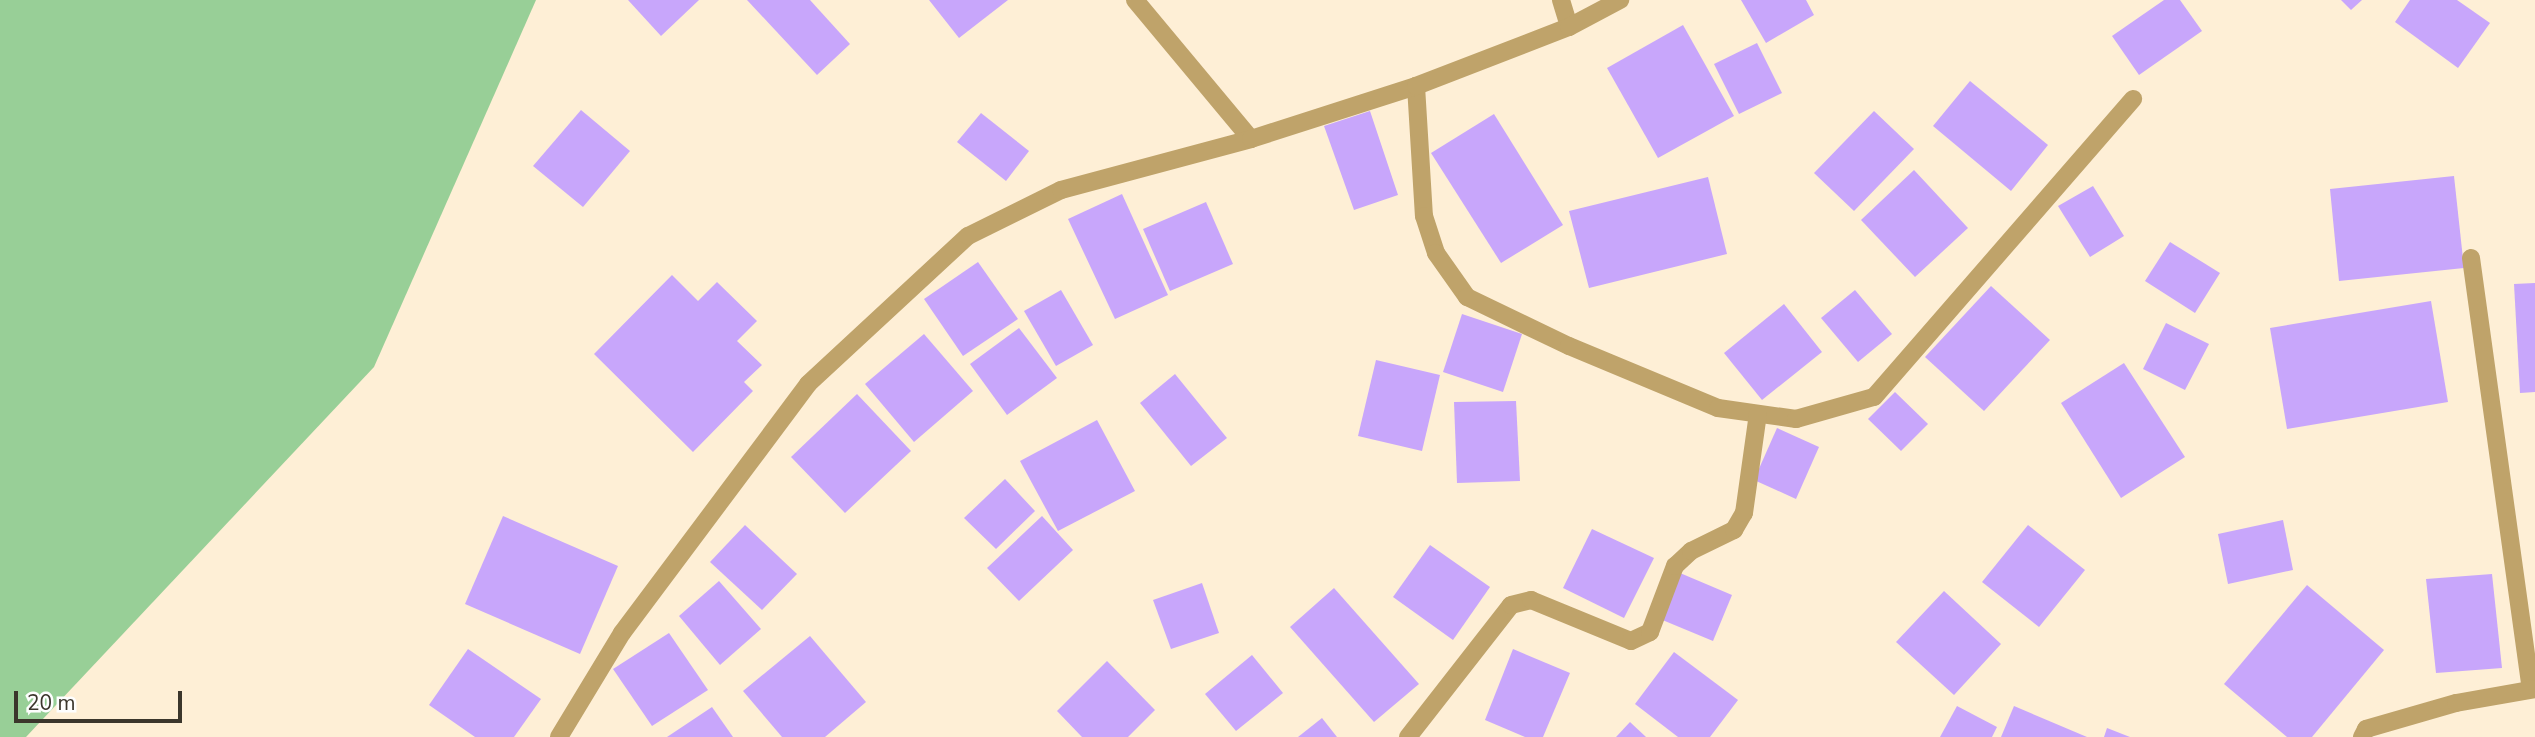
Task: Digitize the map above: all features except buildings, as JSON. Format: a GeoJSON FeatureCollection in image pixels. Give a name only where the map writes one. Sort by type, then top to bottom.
{"type":"FeatureCollection","features":[{"type":"Feature","properties":{"kind":"street"},"geometry":{"type":"LineString","coordinates":[[1135,0],[1251,139]]}},
{"type":"Feature","properties":{"kind":"street"},"geometry":{"type":"LineString","coordinates":[[1562,0],[1569,27]]}},
{"type":"Feature","properties":{"kind":"street"},"geometry":{"type":"LineString","coordinates":[[559,737],[622,633],[808,384],[968,236],[1061,190],[1251,139],[1416,86],[1569,27],[1620,0]]}},
{"type":"Feature","properties":{"kind":"street"},"geometry":{"type":"LineString","coordinates":[[1416,86],[1424,216],[1436,253],[1467,298],[1569,346],[1718,408],[1797,419],[1874,397],[2133,99]]}},
{"type":"Feature","properties":{"kind":"street"},"geometry":{"type":"LineString","coordinates":[[2362,737],[2366,729],[2456,703],[2533,689],[2471,258]]}},
{"type":"Feature","properties":{"kind":"street"},"geometry":{"type":"LineString","coordinates":[[1408,737],[1511,605],[1531,600],[1631,641],[1650,632],[1675,566],[1691,551],[1734,530],[1744,513],[1758,414]]}},
{"type":"Feature","properties":{"kind":"green space"},"geometry":{"type":"Polygon","coordinates":[[[0,0],[536,0],[374,367],[26,737],[0,737],[0,0]]]}}]}
